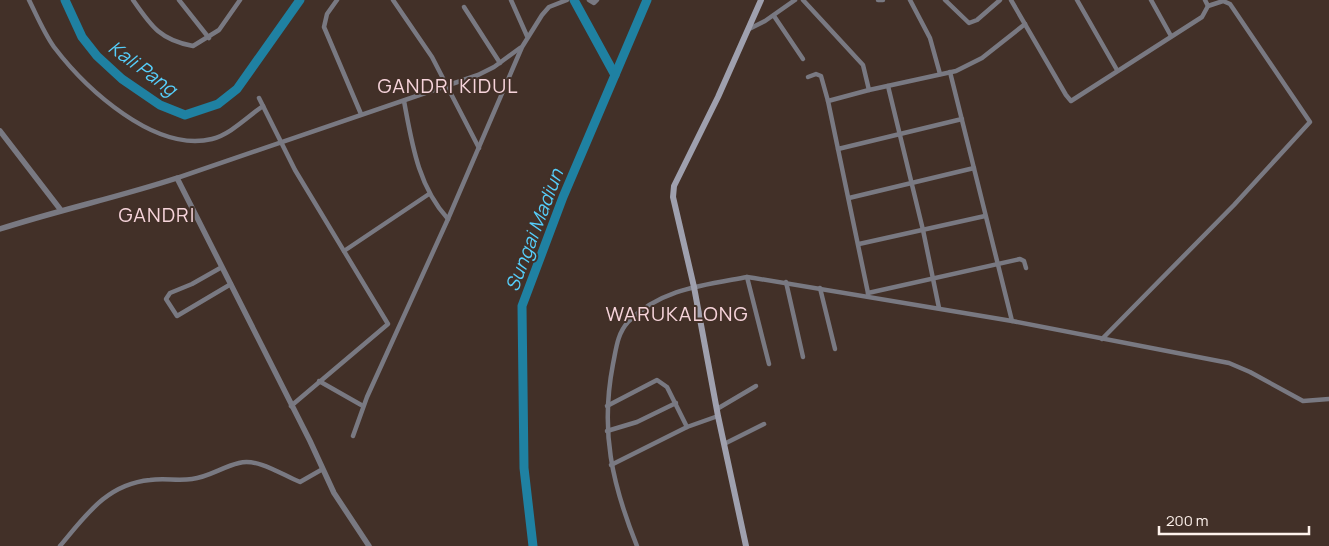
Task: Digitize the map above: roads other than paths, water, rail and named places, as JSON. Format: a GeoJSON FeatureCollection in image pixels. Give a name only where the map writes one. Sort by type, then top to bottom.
{"type":"FeatureCollection","features":[{"type":"Feature","properties":{"kind":"main road"},"geometry":{"type":"LineString","coordinates":[[746,546],[717,413],[694,287],[675,211],[674,186],[718,97],[761,0]]}},
{"type":"Feature","properties":{"kind":"street"},"geometry":{"type":"LineString","coordinates":[[29,0],[53,46],[80,78],[140,125],[174,140],[199,141],[219,136],[229,131],[263,106]]}},
{"type":"Feature","properties":{"kind":"street"},"geometry":{"type":"LineString","coordinates":[[133,0],[150,24],[172,41],[194,46],[209,38],[227,21],[240,0]]}},
{"type":"Feature","properties":{"kind":"street"},"geometry":{"type":"LineString","coordinates":[[180,0],[209,38]]}},
{"type":"Feature","properties":{"kind":"street"},"geometry":{"type":"LineString","coordinates":[[337,0],[327,14],[324,27],[361,114]]}},
{"type":"Feature","properties":{"kind":"street"},"geometry":{"type":"LineString","coordinates":[[393,0],[432,57],[479,148]]}},
{"type":"Feature","properties":{"kind":"street"},"geometry":{"type":"LineString","coordinates":[[510,0],[527,36]]}},
{"type":"Feature","properties":{"kind":"street"},"geometry":{"type":"LineString","coordinates":[[353,436],[362,406],[448,219],[527,36],[536,22],[550,7],[567,0]]}},
{"type":"Feature","properties":{"kind":"street"},"geometry":{"type":"LineString","coordinates":[[589,0],[594,4],[597,0]]}},
{"type":"Feature","properties":{"kind":"street"},"geometry":{"type":"LineString","coordinates":[[747,29],[774,16],[795,0]]}},
{"type":"Feature","properties":{"kind":"street"},"geometry":{"type":"LineString","coordinates":[[803,0],[863,65],[869,90]]}},
{"type":"Feature","properties":{"kind":"street"},"geometry":{"type":"LineString","coordinates":[[910,0],[930,38],[940,74]]}},
{"type":"Feature","properties":{"kind":"street"},"geometry":{"type":"LineString","coordinates":[[944,0],[969,22],[977,20],[1000,0]]}},
{"type":"Feature","properties":{"kind":"street"},"geometry":{"type":"LineString","coordinates":[[1011,0],[1069,100],[1079,98],[1117,70],[1202,17],[1208,6],[1223,1],[1230,4],[1310,122],[1234,205],[1102,338]]}},
{"type":"Feature","properties":{"kind":"street"},"geometry":{"type":"LineString","coordinates":[[1077,0],[1117,70]]}},
{"type":"Feature","properties":{"kind":"street"},"geometry":{"type":"LineString","coordinates":[[1151,0],[1171,36]]}},
{"type":"Feature","properties":{"kind":"street"},"geometry":{"type":"LineString","coordinates":[[1205,0],[1208,6]]}},
{"type":"Feature","properties":{"kind":"street"},"geometry":{"type":"LineString","coordinates":[[464,7],[500,63]]}},
{"type":"Feature","properties":{"kind":"street"},"geometry":{"type":"LineString","coordinates":[[774,16],[803,59]]}},
{"type":"Feature","properties":{"kind":"street"},"geometry":{"type":"LineString","coordinates":[[828,102],[869,90],[963,68],[982,58],[1025,24]]}},
{"type":"Feature","properties":{"kind":"street"},"geometry":{"type":"LineString","coordinates":[[0,229],[60,209],[97,202],[177,178],[361,114],[404,102],[478,75],[500,63],[522,47]]}},
{"type":"Feature","properties":{"kind":"street"},"geometry":{"type":"LineString","coordinates":[[950,72],[1012,321]]}},
{"type":"Feature","properties":{"kind":"street"},"geometry":{"type":"LineString","coordinates":[[808,77],[816,74],[820,76],[828,102],[859,244],[868,295]]}},
{"type":"Feature","properties":{"kind":"street"},"geometry":{"type":"LineString","coordinates":[[888,86],[923,230],[939,308]]}},
{"type":"Feature","properties":{"kind":"street"},"geometry":{"type":"LineString","coordinates":[[259,98],[300,178],[388,324],[292,406]]}},
{"type":"Feature","properties":{"kind":"street"},"geometry":{"type":"LineString","coordinates":[[404,102],[418,167],[429,194],[448,219]]}},
{"type":"Feature","properties":{"kind":"street"},"geometry":{"type":"LineString","coordinates":[[838,149],[962,119]]}},
{"type":"Feature","properties":{"kind":"street"},"geometry":{"type":"LineString","coordinates":[[0,131],[60,209]]}},
{"type":"Feature","properties":{"kind":"street"},"geometry":{"type":"LineString","coordinates":[[849,198],[974,168]]}},
{"type":"Feature","properties":{"kind":"street"},"geometry":{"type":"LineString","coordinates":[[177,178],[292,406],[321,470],[369,546]]}},
{"type":"Feature","properties":{"kind":"street"},"geometry":{"type":"LineString","coordinates":[[344,251],[429,194]]}},
{"type":"Feature","properties":{"kind":"street"},"geometry":{"type":"LineString","coordinates":[[859,244],[985,216]]}},
{"type":"Feature","properties":{"kind":"street"},"geometry":{"type":"LineString","coordinates":[[868,295],[932,278],[1020,259],[1024,261],[1026,268]]}},
{"type":"Feature","properties":{"kind":"street"},"geometry":{"type":"LineString","coordinates":[[222,267],[170,293],[166,299],[177,316],[231,284]]}},
{"type":"Feature","properties":{"kind":"street"},"geometry":{"type":"LineString","coordinates":[[637,546],[610,465],[607,406],[617,345],[625,326],[652,304],[674,292],[694,287],[747,277],[868,295],[1229,363],[1250,372],[1303,401],[1329,400]]}},
{"type":"Feature","properties":{"kind":"street"},"geometry":{"type":"LineString","coordinates":[[747,277],[769,364]]}},
{"type":"Feature","properties":{"kind":"street"},"geometry":{"type":"LineString","coordinates":[[786,282],[803,357]]}},
{"type":"Feature","properties":{"kind":"street"},"geometry":{"type":"LineString","coordinates":[[820,288],[835,349]]}},
{"type":"Feature","properties":{"kind":"street"},"geometry":{"type":"LineString","coordinates":[[607,406],[653,380],[660,381],[667,387],[687,427]]}},
{"type":"Feature","properties":{"kind":"street"},"geometry":{"type":"LineString","coordinates":[[319,381],[362,406]]}},
{"type":"Feature","properties":{"kind":"street"},"geometry":{"type":"LineString","coordinates":[[610,465],[717,413],[756,386]]}},
{"type":"Feature","properties":{"kind":"street"},"geometry":{"type":"LineString","coordinates":[[607,431],[637,422],[676,403]]}},
{"type":"Feature","properties":{"kind":"street"},"geometry":{"type":"LineString","coordinates":[[724,444],[764,424]]}},
{"type":"Feature","properties":{"kind":"street"},"geometry":{"type":"LineString","coordinates":[[60,546],[98,504],[119,486],[149,480],[195,479],[240,463],[252,463],[300,482],[321,470]]}},
{"type":"Feature","properties":{"kind":"waterway","name":"Kali Pang"},"geometry":{"type":"LineString","coordinates":[[65,0],[82,37],[97,56],[122,79],[160,105],[185,115],[218,104],[237,89],[300,0]]}},
{"type":"Feature","properties":{"kind":"waterway","name":"Kali Pang"},"geometry":{"type":"LineString","coordinates":[[574,0],[615,75]]}},
{"type":"Feature","properties":{"kind":"waterway","name":"Sungai Madiun"},"geometry":{"type":"LineString","coordinates":[[533,546],[524,468],[522,306],[563,197],[647,0]]}},
{"type":"Feature","properties":{"kind":"district","name":"GANDRI KIDUL"},"geometry":{"type":"Point","coordinates":[448,86]}},
{"type":"Feature","properties":{"kind":"district","name":"GANDRI"},"geometry":{"type":"Point","coordinates":[157,215]}},
{"type":"Feature","properties":{"kind":"district","name":"WARUKALONG"},"geometry":{"type":"Point","coordinates":[677,314]}}]}
